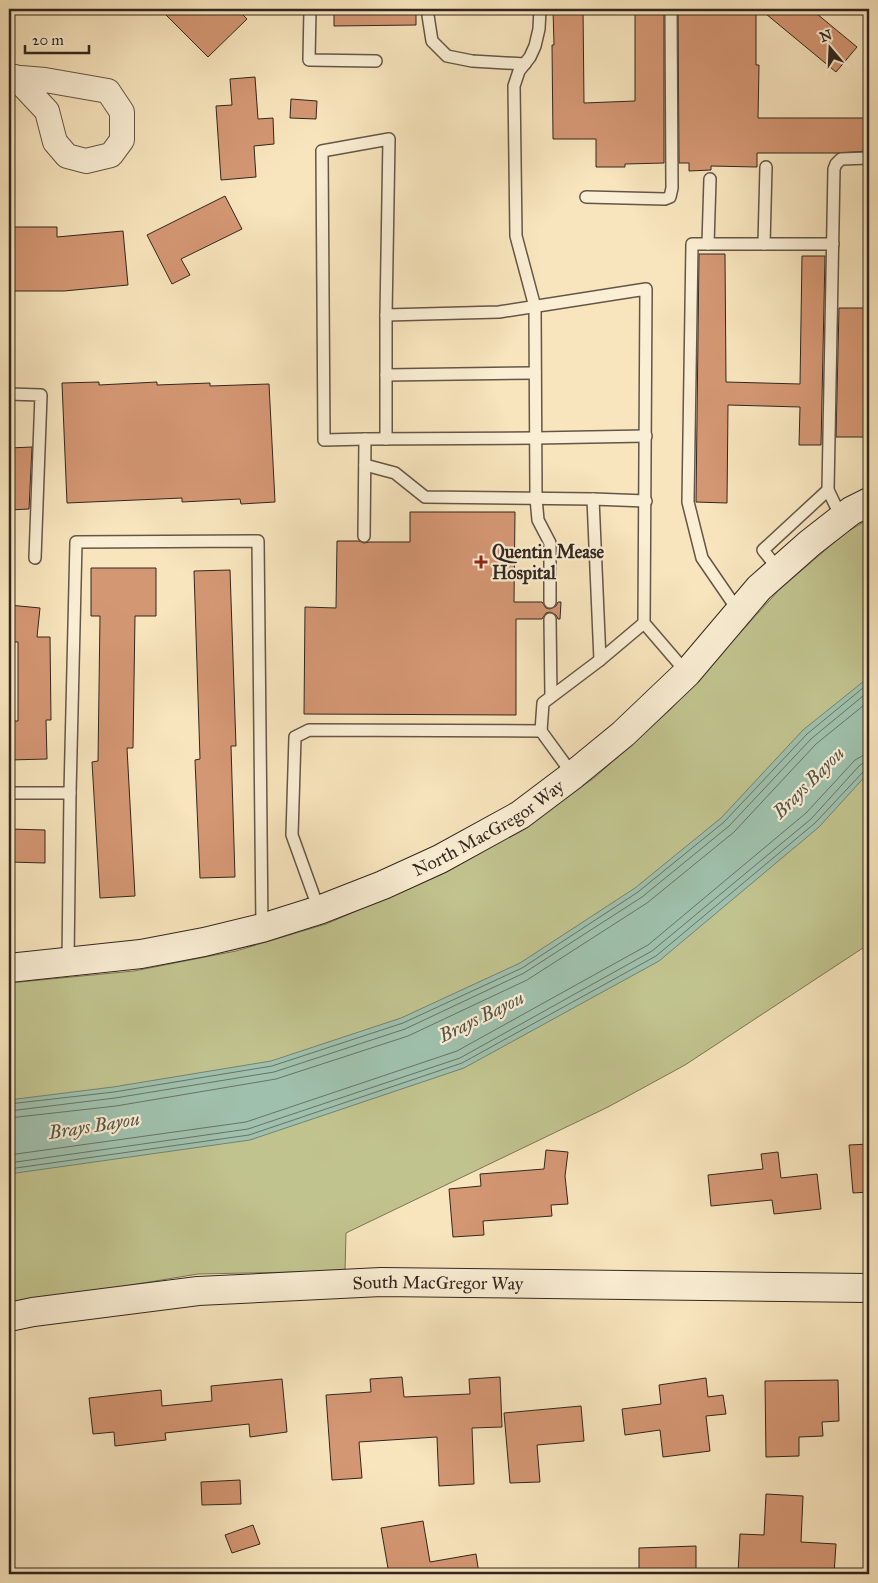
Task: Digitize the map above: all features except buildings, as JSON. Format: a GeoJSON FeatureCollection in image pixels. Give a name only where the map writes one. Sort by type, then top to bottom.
{"type":"FeatureCollection","features":[{"type":"Feature","properties":{"kind":"main road","name":"North MacGregor Way"},"geometry":{"type":"LineString","coordinates":[[9,968],[141,954],[204,942],[262,928],[319,910],[384,885],[440,859],[520,814],[624,734],[687,673],[759,588],[810,542],[852,511],[869,502]]}},
{"type":"Feature","properties":{"kind":"main road","name":"South MacGregor Way"},"geometry":{"type":"LineString","coordinates":[[9,1317],[33,1312],[198,1291],[380,1282],[869,1288]]}},
{"type":"Feature","properties":{"kind":"street"},"geometry":{"type":"LineString","coordinates":[[12,77],[45,80],[108,91],[122,112],[122,140],[111,155],[86,161],[67,156],[55,142],[47,111],[12,77]]}},
{"type":"Feature","properties":{"kind":"lane"},"geometry":{"type":"LineString","coordinates":[[310,9],[309,60],[376,61]]}},
{"type":"Feature","properties":{"kind":"lane"},"geometry":{"type":"LineString","coordinates":[[427,9],[432,41],[447,56],[472,61],[524,64]]}},
{"type":"Feature","properties":{"kind":"lane"},"geometry":{"type":"LineString","coordinates":[[540,9],[537,38],[530,57],[519,71],[514,86],[516,236],[535,307],[536,498],[538,520],[550,543],[550,602]]}},
{"type":"Feature","properties":{"kind":"lane"},"geometry":{"type":"LineString","coordinates":[[586,197],[665,199],[670,197],[672,188],[671,9]]}},
{"type":"Feature","properties":{"kind":"lane"},"geometry":{"type":"LineString","coordinates":[[386,439],[389,139],[322,151],[324,440],[646,436]]}},
{"type":"Feature","properties":{"kind":"lane"},"geometry":{"type":"LineString","coordinates":[[842,519],[828,490],[834,169],[841,159],[869,158]]}},
{"type":"Feature","properties":{"kind":"lane"},"geometry":{"type":"LineString","coordinates":[[764,244],[766,167]]}},
{"type":"Feature","properties":{"kind":"lane"},"geometry":{"type":"LineString","coordinates":[[708,244],[710,179]]}},
{"type":"Feature","properties":{"kind":"lane"},"geometry":{"type":"LineString","coordinates":[[739,612],[702,558],[688,502],[692,244],[833,244]]}},
{"type":"Feature","properties":{"kind":"lane"},"geometry":{"type":"LineString","coordinates":[[386,315],[499,312],[646,289],[644,623],[687,673]]}},
{"type":"Feature","properties":{"kind":"lane"},"geometry":{"type":"LineString","coordinates":[[386,375],[535,373]]}},
{"type":"Feature","properties":{"kind":"lane"},"geometry":{"type":"LineString","coordinates":[[9,394],[41,395],[35,558]]}},
{"type":"Feature","properties":{"kind":"lane"},"geometry":{"type":"LineString","coordinates":[[364,536],[365,439]]}},
{"type":"Feature","properties":{"kind":"lane"},"geometry":{"type":"LineString","coordinates":[[365,465],[395,473],[425,497],[646,501]]}},
{"type":"Feature","properties":{"kind":"lane"},"geometry":{"type":"LineString","coordinates":[[779,570],[763,550],[828,490]]}},
{"type":"Feature","properties":{"kind":"lane"},"geometry":{"type":"LineString","coordinates":[[593,499],[600,660]]}},
{"type":"Feature","properties":{"kind":"lane"},"geometry":{"type":"LineString","coordinates":[[68,962],[76,542],[258,541],[262,928]]}},
{"type":"Feature","properties":{"kind":"lane"},"geometry":{"type":"LineString","coordinates":[[550,619],[551,696]]}},
{"type":"Feature","properties":{"kind":"lane"},"geometry":{"type":"LineString","coordinates":[[573,774],[541,731],[543,703],[600,660],[644,623]]}},
{"type":"Feature","properties":{"kind":"lane"},"geometry":{"type":"LineString","coordinates":[[319,910],[292,835],[295,736],[309,730],[541,731]]}},
{"type":"Feature","properties":{"kind":"lane"},"geometry":{"type":"LineString","coordinates":[[9,793],[70,793]]}},
{"type":"Feature","properties":{"kind":"green space"},"geometry":{"type":"Polygon","coordinates":[[[869,519],[869,944],[685,1065],[608,1107],[346,1233],[345,1271],[198,1274],[9,1305],[9,983],[134,971],[236,951],[326,924],[440,875],[519,830],[594,778],[671,709],[779,590],[845,533],[869,519]]]}},
{"type":"Feature","properties":{"kind":"water","name":"Brays Bayou"},"geometry":{"type":"Polygon","coordinates":[[[869,677],[869,772],[819,827],[659,961],[464,1068],[250,1140],[9,1174],[9,1100],[113,1087],[271,1061],[401,1018],[520,963],[635,888],[721,818],[803,730],[869,677]]]}},
{"type":"Feature","properties":{"kind":"place","name":"Quentin Mease Hospital"},"geometry":{"type":"Point","coordinates":[481,562]}}]}
